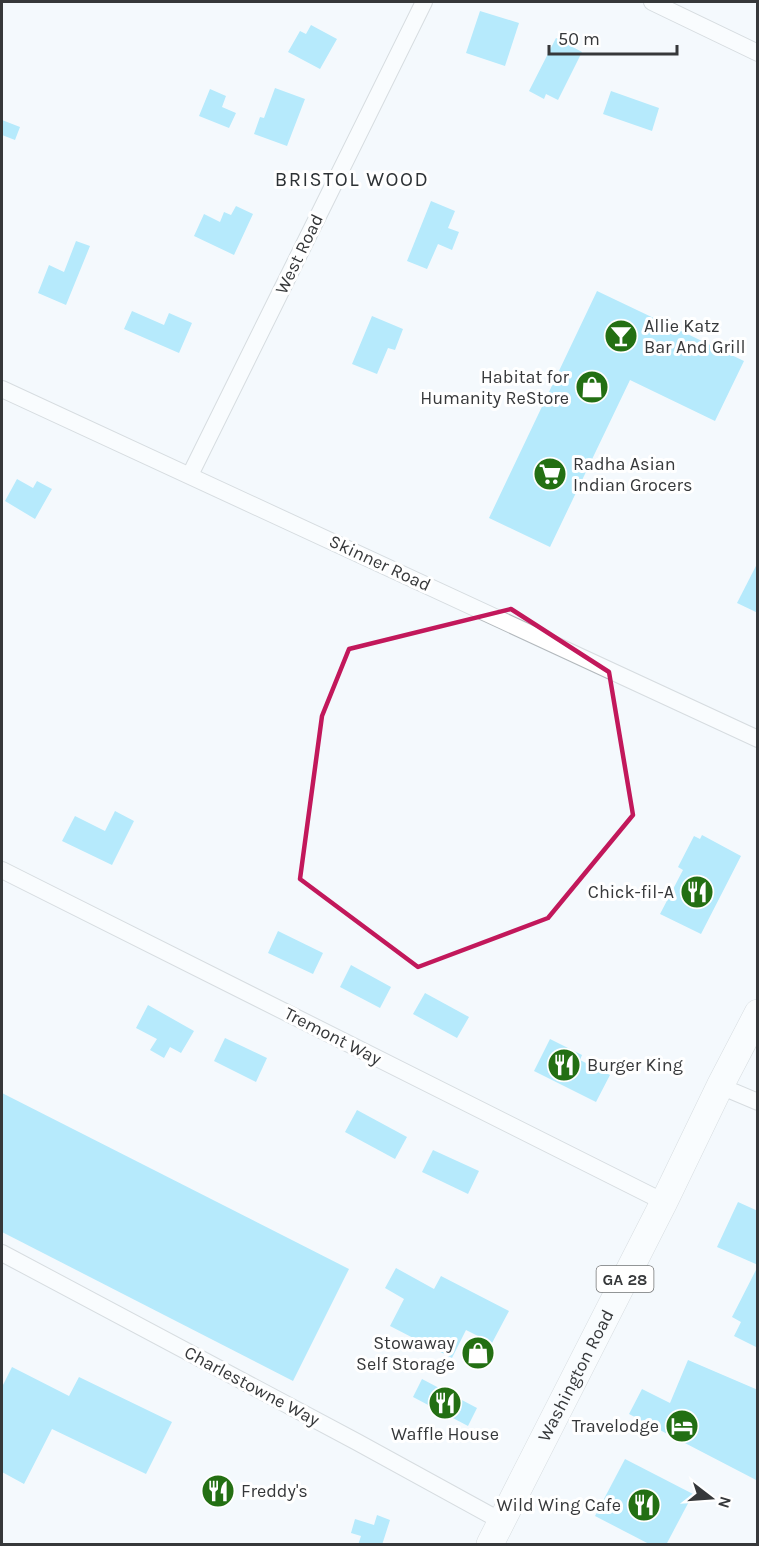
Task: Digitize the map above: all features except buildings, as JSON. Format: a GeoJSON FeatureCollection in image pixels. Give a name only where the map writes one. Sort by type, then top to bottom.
{"type":"FeatureCollection","features":[{"type":"Feature","properties":{"kind":"main road","name":"Washington Road"},"geometry":{"type":"LineString","coordinates":[[495,1533],[758,1013]]}},
{"type":"Feature","properties":{"kind":"street","name":"West Road"},"geometry":{"type":"LineString","coordinates":[[190,475],[424,2]]}},
{"type":"Feature","properties":{"kind":"street"},"geometry":{"type":"LineString","coordinates":[[652,2],[758,53]]}},
{"type":"Feature","properties":{"kind":"street","name":"Skinner Road"},"geometry":{"type":"LineString","coordinates":[[2,389],[758,739]]}},
{"type":"Feature","properties":{"kind":"street","name":"Tremont Way"},"geometry":{"type":"LineString","coordinates":[[2,870],[664,1202]]}},
{"type":"Feature","properties":{"kind":"street"},"geometry":{"type":"LineString","coordinates":[[720,1086],[758,1102]]}},
{"type":"Feature","properties":{"kind":"street","name":"Charlestowne Way"},"geometry":{"type":"LineString","coordinates":[[2,1253],[495,1533]]}},
{"type":"Feature","properties":{"kind":"highlighted area"},"geometry":{"type":"Polygon","coordinates":[[[511,609],[609,672],[633,815],[548,918],[418,967],[300,879],[322,716],[349,649],[511,609]]]}},
{"type":"Feature","properties":{"kind":"place","name":"Allie Katz Bar And Grill"},"geometry":{"type":"Point","coordinates":[621,336]}},
{"type":"Feature","properties":{"kind":"place","name":"Habitat for Humanity ReStore"},"geometry":{"type":"Point","coordinates":[592,387]}},
{"type":"Feature","properties":{"kind":"place","name":"Radha Asian Indian Grocers"},"geometry":{"type":"Point","coordinates":[550,474]}},
{"type":"Feature","properties":{"kind":"place","name":"Chick-fil-A"},"geometry":{"type":"Point","coordinates":[697,892]}},
{"type":"Feature","properties":{"kind":"place","name":"Burger King"},"geometry":{"type":"Point","coordinates":[564,1065]}},
{"type":"Feature","properties":{"kind":"place","name":"Stowaway Self Storage"},"geometry":{"type":"Point","coordinates":[478,1353]}},
{"type":"Feature","properties":{"kind":"place","name":"Waffle House"},"geometry":{"type":"Point","coordinates":[445,1403]}},
{"type":"Feature","properties":{"kind":"place","name":"Travelodge"},"geometry":{"type":"Point","coordinates":[682,1426]}},
{"type":"Feature","properties":{"kind":"place","name":"Freddy's"},"geometry":{"type":"Point","coordinates":[218,1491]}},
{"type":"Feature","properties":{"kind":"place","name":"Wild Wing Cafe"},"geometry":{"type":"Point","coordinates":[644,1505]}},
{"type":"Feature","properties":{"kind":"district","name":"BRISTOL WOOD"},"geometry":{"type":"Point","coordinates":[352,179]}}]}
